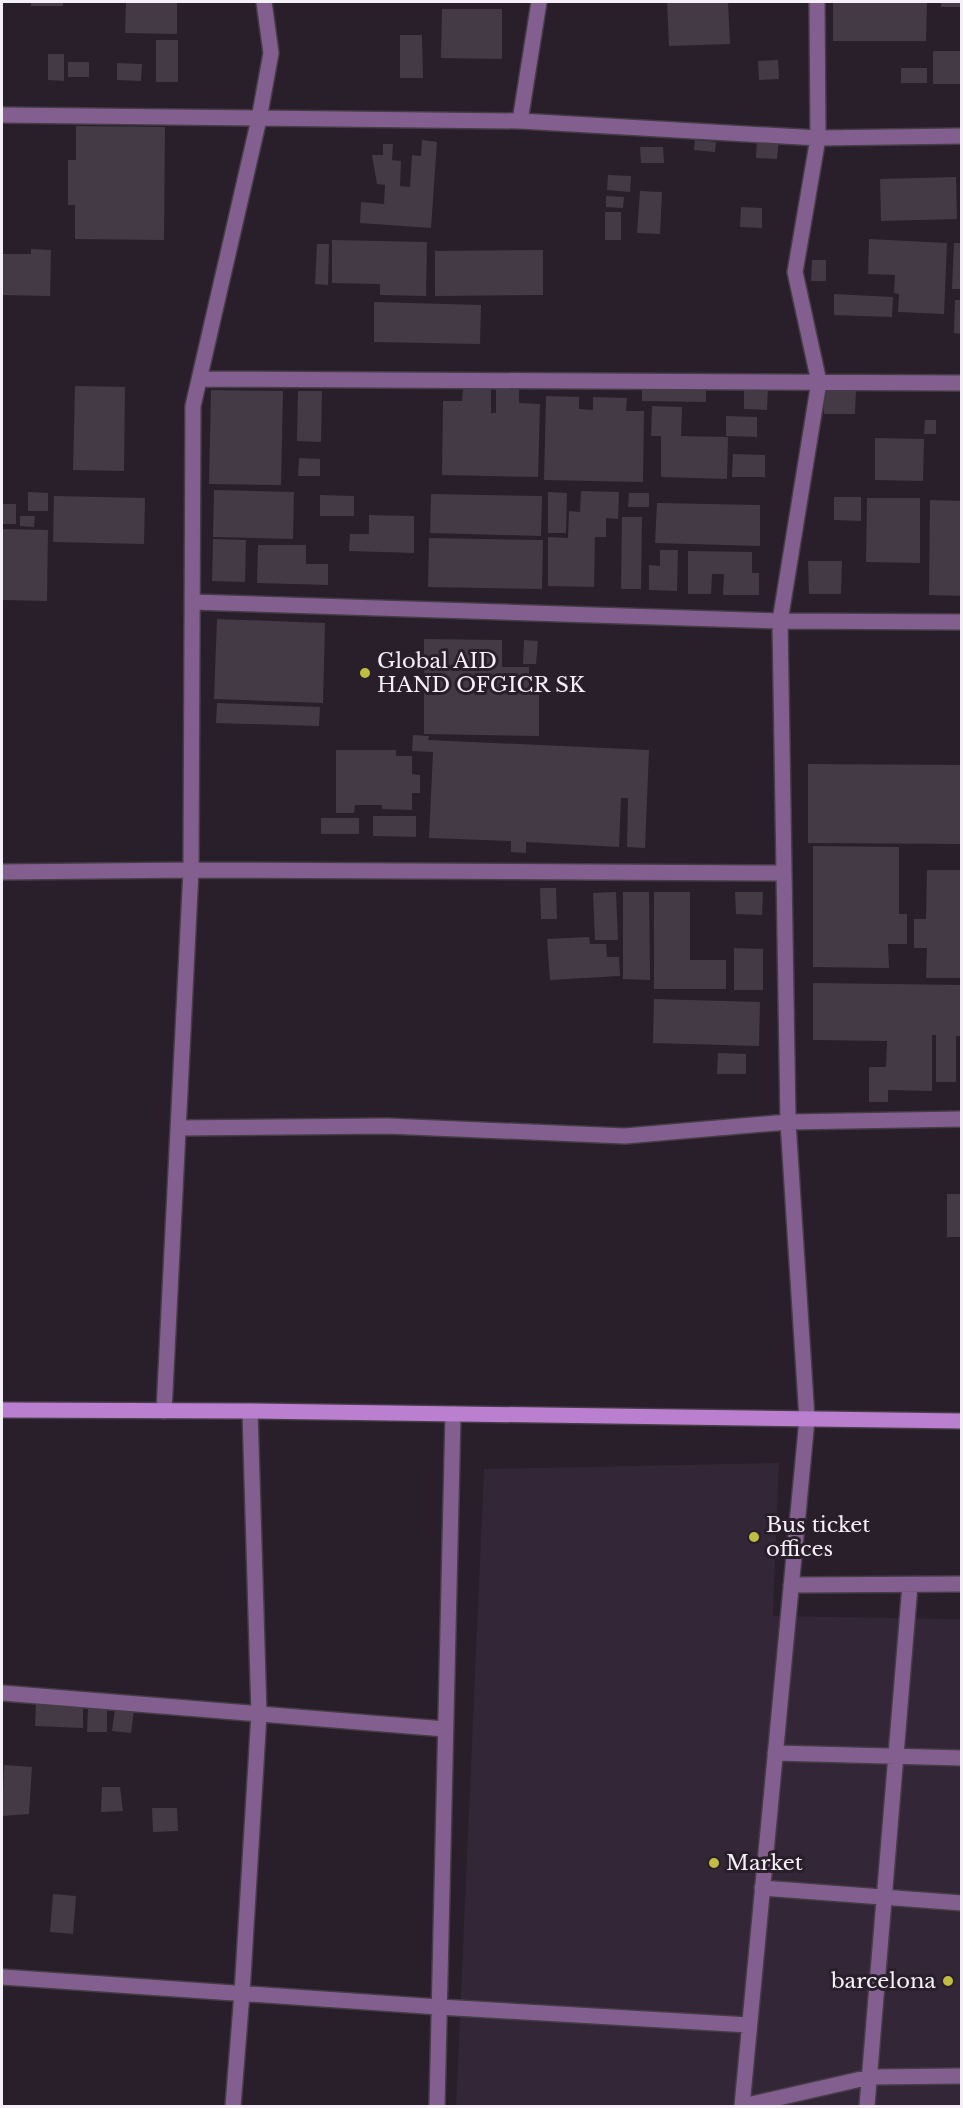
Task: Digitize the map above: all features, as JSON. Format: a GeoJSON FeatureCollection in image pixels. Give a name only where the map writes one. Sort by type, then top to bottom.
{"type":"FeatureCollection","features":[{"type":"Feature","properties":{"kind":"street"},"geometry":{"type":"LineString","coordinates":[[164,1411],[191,870],[193,406],[259,119],[271,53],[264,2]]}},
{"type":"Feature","properties":{"kind":"street"},"geometry":{"type":"LineString","coordinates":[[520,121],[539,2]]}},
{"type":"Feature","properties":{"kind":"street"},"geometry":{"type":"LineString","coordinates":[[817,2],[818,138],[795,272],[819,382],[780,621],[788,1122],[807,1419],[743,2106],[870,2077],[962,2076]]}},
{"type":"Feature","properties":{"kind":"street"},"geometry":{"type":"LineString","coordinates":[[2,115],[520,121],[818,138],[962,136]]}},
{"type":"Feature","properties":{"kind":"street"},"geometry":{"type":"LineString","coordinates":[[199,379],[962,382]]}},
{"type":"Feature","properties":{"kind":"street"},"geometry":{"type":"LineString","coordinates":[[192,602],[780,621],[962,622]]}},
{"type":"Feature","properties":{"kind":"street"},"geometry":{"type":"LineString","coordinates":[[2,872],[191,870],[784,873]]}},
{"type":"Feature","properties":{"kind":"street"},"geometry":{"type":"LineString","coordinates":[[178,1128],[387,1126],[625,1136],[788,1122],[962,1119]]}},
{"type":"Feature","properties":{"kind":"street"},"geometry":{"type":"LineString","coordinates":[[2,1410],[250,1411],[962,1421]]}},
{"type":"Feature","properties":{"kind":"street"},"geometry":{"type":"LineString","coordinates":[[233,2106],[259,1714],[250,1411]]}},
{"type":"Feature","properties":{"kind":"street"},"geometry":{"type":"LineString","coordinates":[[437,2106],[453,1414]]}},
{"type":"Feature","properties":{"kind":"street"},"geometry":{"type":"LineString","coordinates":[[791,1586],[962,1584]]}},
{"type":"Feature","properties":{"kind":"street"},"geometry":{"type":"LineString","coordinates":[[867,2106],[910,1585]]}},
{"type":"Feature","properties":{"kind":"street"},"geometry":{"type":"LineString","coordinates":[[2,1694],[446,1729]]}},
{"type":"Feature","properties":{"kind":"street"},"geometry":{"type":"LineString","coordinates":[[775,1753],[962,1758]]}},
{"type":"Feature","properties":{"kind":"street"},"geometry":{"type":"LineString","coordinates":[[762,1888],[962,1903]]}},
{"type":"Feature","properties":{"kind":"street"},"geometry":{"type":"LineString","coordinates":[[2,1977],[439,2007],[749,2025]]}},
{"type":"Feature","properties":{"kind":"shaded area","name":"Market"},"geometry":{"type":"Polygon","coordinates":[[[779,1463],[773,1616],[961,1619],[961,2106],[456,2106],[484,1469],[779,1463]]]}},
{"type":"Feature","properties":{"kind":"building"},"geometry":{"type":"Polygon","coordinates":[[[31,2],[63,2],[63,6],[31,6],[31,2]]]}},
{"type":"Feature","properties":{"kind":"building"},"geometry":{"type":"Polygon","coordinates":[[[126,2],[177,2],[177,34],[125,33],[126,2]]]}},
{"type":"Feature","properties":{"kind":"building"},"geometry":{"type":"Polygon","coordinates":[[[667,2],[728,2],[730,44],[669,46],[667,2]]]}},
{"type":"Feature","properties":{"kind":"building"},"geometry":{"type":"Polygon","coordinates":[[[833,2],[927,2],[926,41],[833,41],[833,2]]]}},
{"type":"Feature","properties":{"kind":"building"},"geometry":{"type":"Polygon","coordinates":[[[941,2],[962,2],[962,7],[941,7],[941,2]]]}},
{"type":"Feature","properties":{"kind":"building"},"geometry":{"type":"Polygon","coordinates":[[[442,9],[502,9],[502,59],[441,58],[442,9]]]}},
{"type":"Feature","properties":{"kind":"building"},"geometry":{"type":"Polygon","coordinates":[[[400,35],[422,35],[423,78],[400,78],[400,35]]]}},
{"type":"Feature","properties":{"kind":"building"},"geometry":{"type":"Polygon","coordinates":[[[156,40],[178,40],[178,82],[156,82],[156,40]]]}},
{"type":"Feature","properties":{"kind":"building"},"geometry":{"type":"Polygon","coordinates":[[[933,51],[962,51],[962,84],[933,84],[933,51]]]}},
{"type":"Feature","properties":{"kind":"building"},"geometry":{"type":"Polygon","coordinates":[[[48,54],[64,54],[64,81],[48,80],[48,54]]]}},
{"type":"Feature","properties":{"kind":"building"},"geometry":{"type":"Polygon","coordinates":[[[778,60],[779,79],[759,80],[758,61],[778,60]]]}},
{"type":"Feature","properties":{"kind":"building"},"geometry":{"type":"Polygon","coordinates":[[[68,62],[89,62],[89,77],[68,77],[68,62]]]}},
{"type":"Feature","properties":{"kind":"building"},"geometry":{"type":"Polygon","coordinates":[[[117,63],[142,64],[141,81],[117,80],[117,63]]]}},
{"type":"Feature","properties":{"kind":"building"},"geometry":{"type":"Polygon","coordinates":[[[901,68],[927,68],[927,83],[901,83],[901,68]]]}},
{"type":"Feature","properties":{"kind":"building"},"geometry":{"type":"Polygon","coordinates":[[[76,126],[165,127],[164,240],[75,239],[75,205],[68,205],[68,160],[76,160],[76,126]]]}},
{"type":"Feature","properties":{"kind":"building"},"geometry":{"type":"Polygon","coordinates":[[[757,137],[779,138],[777,159],[756,158],[757,137]]]}},
{"type":"Feature","properties":{"kind":"building"},"geometry":{"type":"Polygon","coordinates":[[[422,140],[437,142],[431,228],[360,223],[361,202],[384,204],[385,185],[377,184],[372,155],[383,155],[383,144],[393,144],[392,160],[401,161],[400,186],[410,187],[412,155],[421,156],[422,140]]]}},
{"type":"Feature","properties":{"kind":"building"},"geometry":{"type":"Polygon","coordinates":[[[695,140],[716,142],[715,152],[694,150],[695,140]]]}},
{"type":"Feature","properties":{"kind":"building"},"geometry":{"type":"Polygon","coordinates":[[[640,147],[663,147],[664,163],[641,163],[640,147]]]}},
{"type":"Feature","properties":{"kind":"building"},"geometry":{"type":"Polygon","coordinates":[[[608,175],[631,176],[630,192],[607,190],[608,175]]]}},
{"type":"Feature","properties":{"kind":"building"},"geometry":{"type":"Polygon","coordinates":[[[956,177],[957,219],[881,221],[880,179],[956,177]]]}},
{"type":"Feature","properties":{"kind":"building"},"geometry":{"type":"Polygon","coordinates":[[[640,191],[662,192],[660,234],[637,233],[640,191]]]}},
{"type":"Feature","properties":{"kind":"building"},"geometry":{"type":"Polygon","coordinates":[[[606,196],[624,197],[623,208],[606,207],[606,196]]]}},
{"type":"Feature","properties":{"kind":"building"},"geometry":{"type":"Polygon","coordinates":[[[741,207],[762,208],[762,228],[740,227],[741,207]]]}},
{"type":"Feature","properties":{"kind":"building"},"geometry":{"type":"Polygon","coordinates":[[[605,212],[621,212],[621,240],[605,240],[605,212]]]}},
{"type":"Feature","properties":{"kind":"building"},"geometry":{"type":"Polygon","coordinates":[[[869,239],[947,243],[944,314],[898,312],[899,294],[894,293],[895,275],[868,274],[869,239]]]}},
{"type":"Feature","properties":{"kind":"building"},"geometry":{"type":"Polygon","coordinates":[[[332,240],[427,242],[426,296],[380,295],[380,284],[332,283],[332,240]]]}},
{"type":"Feature","properties":{"kind":"building"},"geometry":{"type":"Polygon","coordinates":[[[954,243],[962,243],[962,289],[952,289],[954,243]]]}},
{"type":"Feature","properties":{"kind":"building"},"geometry":{"type":"Polygon","coordinates":[[[317,244],[329,244],[328,285],[315,284],[317,244]]]}},
{"type":"Feature","properties":{"kind":"building"},"geometry":{"type":"Polygon","coordinates":[[[31,249],[51,250],[50,296],[2,295],[2,254],[31,254],[31,249]]]}},
{"type":"Feature","properties":{"kind":"building"},"geometry":{"type":"Polygon","coordinates":[[[543,250],[543,295],[435,296],[435,251],[543,250]]]}},
{"type":"Feature","properties":{"kind":"building"},"geometry":{"type":"Polygon","coordinates":[[[812,260],[826,260],[826,281],[811,281],[812,260]]]}},
{"type":"Feature","properties":{"kind":"building"},"geometry":{"type":"Polygon","coordinates":[[[834,294],[893,297],[892,317],[834,315],[834,294]]]}},
{"type":"Feature","properties":{"kind":"building"},"geometry":{"type":"Polygon","coordinates":[[[955,300],[962,300],[962,334],[954,333],[955,300]]]}},
{"type":"Feature","properties":{"kind":"building"},"geometry":{"type":"Polygon","coordinates":[[[374,302],[481,305],[480,344],[374,342],[374,302]]]}},
{"type":"Feature","properties":{"kind":"building"},"geometry":{"type":"Polygon","coordinates":[[[75,386],[125,387],[124,471],[73,470],[75,386]]]}},
{"type":"Feature","properties":{"kind":"building"},"geometry":{"type":"Polygon","coordinates":[[[642,386],[706,388],[706,402],[642,401],[642,386]]]}},
{"type":"Feature","properties":{"kind":"building"},"geometry":{"type":"Polygon","coordinates":[[[463,387],[491,388],[491,413],[496,413],[496,388],[519,388],[519,403],[540,404],[538,477],[442,475],[443,401],[462,401],[463,387]]]}},
{"type":"Feature","properties":{"kind":"building"},"geometry":{"type":"Polygon","coordinates":[[[744,387],[768,387],[767,410],[744,409],[744,387]]]}},
{"type":"Feature","properties":{"kind":"building"},"geometry":{"type":"Polygon","coordinates":[[[824,388],[856,389],[855,414],[824,414],[824,388]]]}},
{"type":"Feature","properties":{"kind":"building"},"geometry":{"type":"Polygon","coordinates":[[[211,390],[283,391],[281,485],[209,484],[211,390]]]}},
{"type":"Feature","properties":{"kind":"building"},"geometry":{"type":"Polygon","coordinates":[[[298,391],[322,391],[321,442],[297,441],[298,391]]]}},
{"type":"Feature","properties":{"kind":"building"},"geometry":{"type":"Polygon","coordinates":[[[546,396],[579,397],[579,409],[593,410],[593,397],[627,398],[626,411],[644,411],[643,482],[544,480],[546,396]]]}},
{"type":"Feature","properties":{"kind":"building"},"geometry":{"type":"Polygon","coordinates":[[[652,406],[682,407],[681,436],[728,437],[727,479],[661,477],[661,436],[651,436],[652,406]]]}},
{"type":"Feature","properties":{"kind":"building"},"geometry":{"type":"Polygon","coordinates":[[[726,416],[757,417],[757,437],[726,436],[726,416]]]}},
{"type":"Feature","properties":{"kind":"building"},"geometry":{"type":"Polygon","coordinates":[[[925,420],[936,420],[936,434],[924,434],[925,420]]]}},
{"type":"Feature","properties":{"kind":"building"},"geometry":{"type":"Polygon","coordinates":[[[875,438],[924,439],[923,481],[875,480],[875,438]]]}},
{"type":"Feature","properties":{"kind":"building"},"geometry":{"type":"Polygon","coordinates":[[[733,454],[765,455],[765,477],[732,477],[733,454]]]}},
{"type":"Feature","properties":{"kind":"building"},"geometry":{"type":"Polygon","coordinates":[[[299,458],[320,459],[320,476],[298,476],[299,458]]]}},
{"type":"Feature","properties":{"kind":"building"},"geometry":{"type":"Polygon","coordinates":[[[214,490],[294,492],[293,539],[213,537],[214,490]]]}},
{"type":"Feature","properties":{"kind":"building"},"geometry":{"type":"Polygon","coordinates":[[[581,491],[619,492],[618,519],[606,518],[606,537],[595,537],[594,587],[548,586],[548,537],[568,538],[569,511],[580,512],[581,491]]]}},
{"type":"Feature","properties":{"kind":"building"},"geometry":{"type":"Polygon","coordinates":[[[28,492],[48,493],[48,511],[28,511],[28,492]]]}},
{"type":"Feature","properties":{"kind":"building"},"geometry":{"type":"Polygon","coordinates":[[[548,492],[567,493],[566,533],[548,533],[548,492]]]}},
{"type":"Feature","properties":{"kind":"building"},"geometry":{"type":"Polygon","coordinates":[[[629,493],[649,493],[649,507],[628,507],[629,493]]]}},
{"type":"Feature","properties":{"kind":"building"},"geometry":{"type":"Polygon","coordinates":[[[431,494],[542,496],[541,536],[430,533],[431,494]]]}},
{"type":"Feature","properties":{"kind":"building"},"geometry":{"type":"Polygon","coordinates":[[[320,495],[354,496],[354,516],[320,516],[320,495]]]}},
{"type":"Feature","properties":{"kind":"building"},"geometry":{"type":"Polygon","coordinates":[[[54,496],[145,498],[144,544],[53,542],[54,496]]]}},
{"type":"Feature","properties":{"kind":"building"},"geometry":{"type":"Polygon","coordinates":[[[834,497],[861,497],[861,521],[834,520],[834,497]]]}},
{"type":"Feature","properties":{"kind":"building"},"geometry":{"type":"Polygon","coordinates":[[[867,498],[920,498],[920,563],[866,562],[867,498]]]}},
{"type":"Feature","properties":{"kind":"building"},"geometry":{"type":"Polygon","coordinates":[[[930,500],[962,501],[962,596],[929,595],[930,500]]]}},
{"type":"Feature","properties":{"kind":"building"},"geometry":{"type":"Polygon","coordinates":[[[657,503],[760,505],[760,546],[655,543],[657,503]]]}},
{"type":"Feature","properties":{"kind":"building"},"geometry":{"type":"Polygon","coordinates":[[[2,504],[16,504],[16,524],[2,524],[2,504]]]}},
{"type":"Feature","properties":{"kind":"building"},"geometry":{"type":"Polygon","coordinates":[[[369,515],[414,516],[414,553],[349,551],[350,534],[369,534],[369,515]]]}},
{"type":"Feature","properties":{"kind":"building"},"geometry":{"type":"Polygon","coordinates":[[[20,516],[35,516],[34,527],[20,526],[20,516]]]}},
{"type":"Feature","properties":{"kind":"building"},"geometry":{"type":"Polygon","coordinates":[[[622,517],[642,517],[641,589],[621,589],[622,517]]]}},
{"type":"Feature","properties":{"kind":"building"},"geometry":{"type":"Polygon","coordinates":[[[2,529],[48,530],[47,601],[2,600],[2,529]]]}},
{"type":"Feature","properties":{"kind":"building"},"geometry":{"type":"Polygon","coordinates":[[[429,538],[543,540],[542,589],[428,587],[429,538]]]}},
{"type":"Feature","properties":{"kind":"building"},"geometry":{"type":"Polygon","coordinates":[[[213,539],[246,540],[245,582],[212,581],[213,539]]]}},
{"type":"Feature","properties":{"kind":"building"},"geometry":{"type":"Polygon","coordinates":[[[258,545],[306,545],[306,564],[328,564],[328,585],[257,583],[258,545]]]}},
{"type":"Feature","properties":{"kind":"building"},"geometry":{"type":"Polygon","coordinates":[[[660,550],[678,550],[677,591],[649,590],[649,565],[660,566],[660,550]]]}},
{"type":"Feature","properties":{"kind":"building"},"geometry":{"type":"Polygon","coordinates":[[[688,551],[752,552],[752,573],[759,573],[759,595],[723,595],[724,574],[712,574],[711,594],[688,594],[688,551]]]}},
{"type":"Feature","properties":{"kind":"building"},"geometry":{"type":"Polygon","coordinates":[[[808,561],[842,561],[841,594],[809,594],[808,561]]]}},
{"type":"Feature","properties":{"kind":"building"},"geometry":{"type":"Polygon","coordinates":[[[217,619],[325,623],[323,703],[214,699],[217,619]]]}},
{"type":"Feature","properties":{"kind":"building"},"geometry":{"type":"Polygon","coordinates":[[[424,639],[502,640],[502,667],[529,667],[529,686],[539,686],[539,736],[424,734],[424,639]]]}},
{"type":"Feature","properties":{"kind":"building"},"geometry":{"type":"Polygon","coordinates":[[[524,640],[538,641],[536,664],[523,664],[524,640]]]}},
{"type":"Feature","properties":{"kind":"building"},"geometry":{"type":"Polygon","coordinates":[[[217,703],[320,707],[319,726],[216,723],[217,703]]]}},
{"type":"Feature","properties":{"kind":"building"},"geometry":{"type":"Polygon","coordinates":[[[413,735],[429,736],[428,740],[649,750],[645,848],[627,847],[628,798],[621,798],[619,847],[526,842],[526,853],[511,852],[511,841],[429,838],[433,752],[412,751],[413,735]]]}},
{"type":"Feature","properties":{"kind":"building"},"geometry":{"type":"Polygon","coordinates":[[[336,750],[396,750],[396,756],[412,756],[412,774],[420,775],[420,793],[412,793],[412,810],[382,809],[382,805],[355,805],[354,813],[336,813],[336,750]]]}},
{"type":"Feature","properties":{"kind":"building"},"geometry":{"type":"Polygon","coordinates":[[[808,764],[962,765],[962,844],[808,843],[808,764]]]}},
{"type":"Feature","properties":{"kind":"building"},"geometry":{"type":"Polygon","coordinates":[[[373,816],[416,816],[416,837],[373,836],[373,816]]]}},
{"type":"Feature","properties":{"kind":"building"},"geometry":{"type":"Polygon","coordinates":[[[321,818],[359,818],[359,834],[321,834],[321,818]]]}},
{"type":"Feature","properties":{"kind":"building"},"geometry":{"type":"Polygon","coordinates":[[[813,846],[899,847],[899,914],[907,914],[907,944],[888,944],[889,968],[813,967],[813,846]]]}},
{"type":"Feature","properties":{"kind":"building"},"geometry":{"type":"Polygon","coordinates":[[[927,870],[962,870],[962,978],[926,978],[927,948],[914,948],[914,919],[926,919],[927,870]]]}},
{"type":"Feature","properties":{"kind":"building"},"geometry":{"type":"Polygon","coordinates":[[[540,888],[556,888],[557,919],[541,919],[540,888]]]}},
{"type":"Feature","properties":{"kind":"building"},"geometry":{"type":"Polygon","coordinates":[[[616,892],[618,940],[595,940],[593,893],[616,892]]]}},
{"type":"Feature","properties":{"kind":"building"},"geometry":{"type":"Polygon","coordinates":[[[623,892],[649,892],[650,980],[623,979],[623,892]]]}},
{"type":"Feature","properties":{"kind":"building"},"geometry":{"type":"Polygon","coordinates":[[[654,892],[690,892],[690,960],[726,960],[726,989],[654,989],[654,892]]]}},
{"type":"Feature","properties":{"kind":"building"},"geometry":{"type":"Polygon","coordinates":[[[735,892],[763,892],[762,915],[736,914],[735,892]]]}},
{"type":"Feature","properties":{"kind":"building"},"geometry":{"type":"Polygon","coordinates":[[[589,937],[590,944],[606,944],[607,957],[619,957],[620,976],[550,980],[547,939],[589,937]]]}},
{"type":"Feature","properties":{"kind":"building"},"geometry":{"type":"Polygon","coordinates":[[[734,948],[763,949],[763,990],[734,990],[734,948]]]}},
{"type":"Feature","properties":{"kind":"building"},"geometry":{"type":"Polygon","coordinates":[[[813,983],[962,985],[962,1036],[956,1036],[956,1082],[936,1082],[936,1035],[932,1035],[932,1091],[888,1090],[888,1102],[869,1102],[869,1067],[886,1067],[887,1041],[813,1040],[813,983]]]}},
{"type":"Feature","properties":{"kind":"building"},"geometry":{"type":"Polygon","coordinates":[[[654,999],[760,1002],[759,1046],[653,1043],[654,999]]]}},
{"type":"Feature","properties":{"kind":"building"},"geometry":{"type":"Polygon","coordinates":[[[718,1053],[746,1054],[746,1074],[717,1074],[718,1053]]]}},
{"type":"Feature","properties":{"kind":"building"},"geometry":{"type":"Polygon","coordinates":[[[947,1194],[962,1194],[962,1237],[947,1237],[947,1194]]]}},
{"type":"Feature","properties":{"kind":"building"},"geometry":{"type":"Polygon","coordinates":[[[36,1701],[83,1706],[83,1728],[35,1726],[36,1701]]]}},
{"type":"Feature","properties":{"kind":"building"},"geometry":{"type":"Polygon","coordinates":[[[88,1707],[107,1709],[107,1732],[87,1732],[88,1707]]]}},
{"type":"Feature","properties":{"kind":"building"},"geometry":{"type":"Polygon","coordinates":[[[115,1708],[134,1711],[131,1733],[112,1731],[115,1708]]]}},
{"type":"Feature","properties":{"kind":"building"},"geometry":{"type":"Polygon","coordinates":[[[4,1765],[32,1767],[29,1814],[2,1816],[4,1765]]]}},
{"type":"Feature","properties":{"kind":"building"},"geometry":{"type":"Polygon","coordinates":[[[102,1787],[120,1787],[123,1811],[101,1812],[102,1787]]]}},
{"type":"Feature","properties":{"kind":"building"},"geometry":{"type":"Polygon","coordinates":[[[152,1808],[177,1808],[178,1831],[153,1832],[152,1808]]]}},
{"type":"Feature","properties":{"kind":"building"},"geometry":{"type":"Polygon","coordinates":[[[53,1894],[76,1896],[73,1934],[50,1932],[53,1894]]]}},
{"type":"Feature","properties":{"kind":"place","name":"Global AID HAND OFGICR SK"},"geometry":{"type":"Point","coordinates":[365,673]}},
{"type":"Feature","properties":{"kind":"place","name":"Bus ticket offices"},"geometry":{"type":"Point","coordinates":[754,1537]}},
{"type":"Feature","properties":{"kind":"place","name":"Market"},"geometry":{"type":"Point","coordinates":[714,1863]}},
{"type":"Feature","properties":{"kind":"place","name":"barcelona"},"geometry":{"type":"Point","coordinates":[948,1981]}}]}
